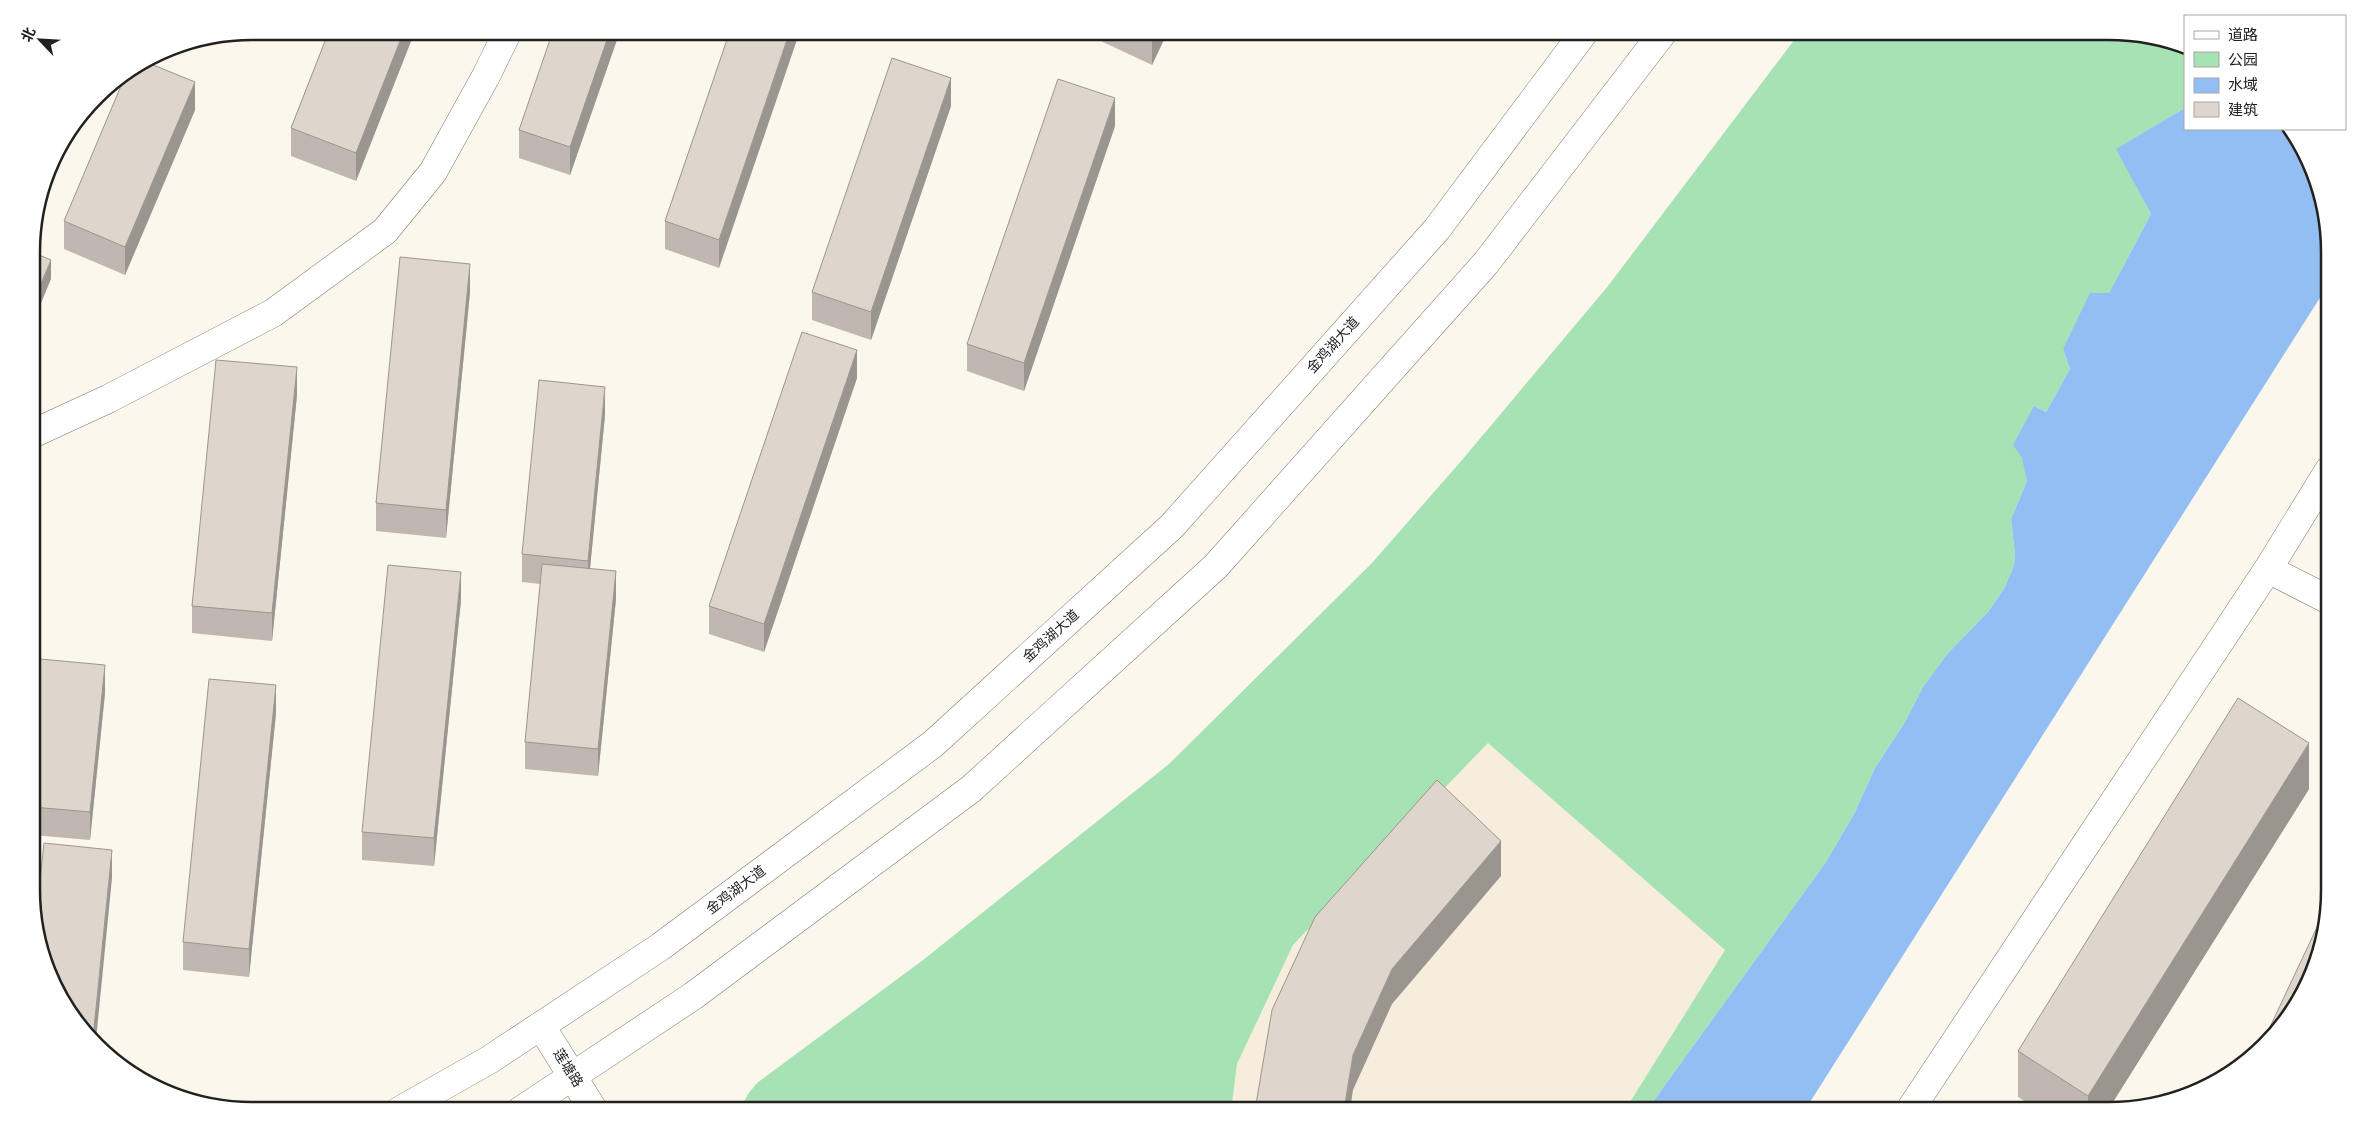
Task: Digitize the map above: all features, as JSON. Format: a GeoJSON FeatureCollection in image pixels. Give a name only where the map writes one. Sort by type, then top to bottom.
{"type":"FeatureCollection","features":[{"type":"Feature","properties":{"kind":"main road"},"geometry":{"type":"LineString","coordinates":[[40,430],[108,399],[273,313],[385,231],[432,172],[486,76],[504,40]]}},
{"type":"Feature","properties":{"kind":"main road","name":"金鸡湖大道"},"geometry":{"type":"LineString","coordinates":[[415,1102],[489,1060],[660,947],[932,744],[1172,526],[1436,229],[1578,40]]}},
{"type":"Feature","properties":{"kind":"main road"},"geometry":{"type":"LineString","coordinates":[[534,1102],[693,996],[971,789],[1216,566],[1486,263],[1657,40]]}},
{"type":"Feature","properties":{"kind":"main road"},"geometry":{"type":"LineString","coordinates":[[1915,1102],[2268,569],[2321,483]]}},
{"type":"Feature","properties":{"kind":"main road"},"geometry":{"type":"LineString","coordinates":[[2268,569],[2321,596]]}},
{"type":"Feature","properties":{"kind":"main road","name":"莲塘路"},"geometry":{"type":"LineString","coordinates":[[541,1026],[589,1102]]}},
{"type":"Feature","properties":{"kind":"shaded area"},"geometry":{"type":"Polygon","coordinates":[[[1488,743],[1725,950],[1630,1102],[1232,1102],[1237,1064],[1293,945],[1488,743]]]}},
{"type":"Feature","properties":{"kind":"green space"},"geometry":{"type":"Polygon","coordinates":[[[1794,40],[2122,40],[2164,47],[2184,54],[2184,109],[2117,149],[2151,214],[2109,293],[2063,349],[2070,369],[2046,412],[2034,406],[2017,449],[2025,464],[2027,481],[2011,519],[2015,554],[2014,565],[2004,589],[1988,612],[1948,653],[1923,687],[1905,722],[1875,768],[1854,814],[1826,862],[1653,1102],[1630,1102],[1725,950],[1488,743],[1293,945],[1237,1064],[1232,1102],[744,1102],[757,1083],[923,960],[1169,764],[1372,563],[1462,460],[1608,286],[1794,40]]]}},
{"type":"Feature","properties":{"kind":"water"},"geometry":{"type":"Polygon","coordinates":[[[2184,109],[2184,130],[2282,130],[2299,158],[2314,197],[2321,239],[2321,296],[1810,1102],[1653,1102],[1826,862],[1854,814],[1875,768],[1905,722],[1923,687],[1948,653],[1988,612],[2004,589],[2014,565],[2015,554],[2011,519],[2027,481],[2022,458],[2013,445],[2034,406],[2046,412],[2070,369],[2063,349],[2090,293],[2109,293],[2151,214],[2116,149],[2184,109]]]}},
{"type":"Feature","properties":{"kind":"building"},"geometry":{"type":"Polygon","coordinates":[[[325,40],[400,40],[356,153],[291,128],[325,40]]]}},
{"type":"Feature","properties":{"kind":"building"},"geometry":{"type":"Polygon","coordinates":[[[550,40],[607,40],[570,147],[519,130],[550,40]]]}},
{"type":"Feature","properties":{"kind":"building"},"geometry":{"type":"Polygon","coordinates":[[[727,40],[787,40],[719,240],[665,221],[727,40]]]}},
{"type":"Feature","properties":{"kind":"building"},"geometry":{"type":"Polygon","coordinates":[[[892,58],[951,78],[871,312],[812,292],[892,58]]]}},
{"type":"Feature","properties":{"kind":"building"},"geometry":{"type":"Polygon","coordinates":[[[153,65],[195,82],[125,247],[64,221],[121,86],[153,65]]]}},
{"type":"Feature","properties":{"kind":"building"},"geometry":{"type":"Polygon","coordinates":[[[1058,79],[1115,98],[1024,363],[967,344],[1058,79]]]}},
{"type":"Feature","properties":{"kind":"building"},"geometry":{"type":"Polygon","coordinates":[[[40,255],[51,260],[40,286],[40,255]]]}},
{"type":"Feature","properties":{"kind":"building"},"geometry":{"type":"Polygon","coordinates":[[[400,257],[470,264],[446,510],[376,503],[400,257]]]}},
{"type":"Feature","properties":{"kind":"building"},"geometry":{"type":"Polygon","coordinates":[[[802,332],[857,350],[764,624],[709,606],[802,332]]]}},
{"type":"Feature","properties":{"kind":"building"},"geometry":{"type":"Polygon","coordinates":[[[216,360],[297,367],[272,613],[192,606],[216,360]]]}},
{"type":"Feature","properties":{"kind":"building"},"geometry":{"type":"Polygon","coordinates":[[[539,380],[605,387],[588,561],[522,554],[539,380]]]}},
{"type":"Feature","properties":{"kind":"building"},"geometry":{"type":"Polygon","coordinates":[[[542,564],[616,571],[598,749],[525,742],[542,564]]]}},
{"type":"Feature","properties":{"kind":"building"},"geometry":{"type":"Polygon","coordinates":[[[388,565],[461,572],[434,838],[362,832],[388,565]]]}},
{"type":"Feature","properties":{"kind":"building"},"geometry":{"type":"Polygon","coordinates":[[[40,659],[105,665],[90,812],[40,808],[40,659]]]}},
{"type":"Feature","properties":{"kind":"building"},"geometry":{"type":"Polygon","coordinates":[[[209,679],[276,685],[249,949],[183,942],[209,679]]]}},
{"type":"Feature","properties":{"kind":"building"},"geometry":{"type":"Polygon","coordinates":[[[2238,698],[2309,743],[2088,1096],[2018,1051],[2238,698]]]}},
{"type":"Feature","properties":{"kind":"building"},"geometry":{"type":"Polygon","coordinates":[[[1437,780],[1501,841],[1392,969],[1353,1055],[1345,1102],[1256,1102],[1272,1010],[1315,917],[1437,780]]]}},
{"type":"Feature","properties":{"kind":"building"},"geometry":{"type":"Polygon","coordinates":[[[44,843],[112,850],[94,1031],[68,996],[51,958],[44,931],[40,903],[40,880],[44,843]]]}},
{"type":"Feature","properties":{"kind":"building"},"geometry":{"type":"Polygon","coordinates":[[[2318,925],[2310,958],[2299,984],[2285,1008],[2269,1028],[2318,925]]]}}]}
